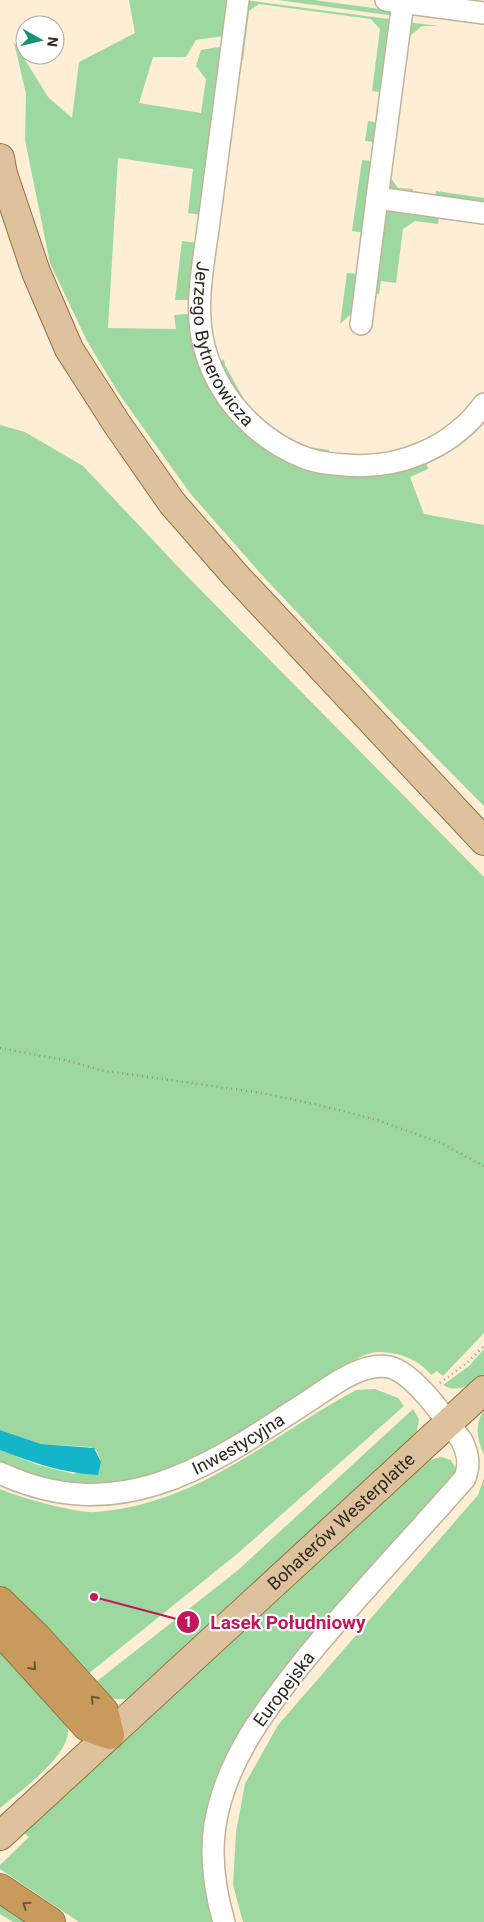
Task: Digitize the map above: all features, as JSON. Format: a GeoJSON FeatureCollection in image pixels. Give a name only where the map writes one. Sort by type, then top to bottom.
{"type":"FeatureCollection","features":[{"type":"Feature","properties":{"kind":"highway"},"geometry":{"type":"LineString","coordinates":[[0,1601],[37,1637],[104,1711],[110,1735]]}},
{"type":"Feature","properties":{"kind":"highway"},"geometry":{"type":"LineString","coordinates":[[0,1631],[87,1727],[110,1735]]}},
{"type":"Feature","properties":{"kind":"highway"},"geometry":{"type":"LineString","coordinates":[[0,1888],[51,1922]]}},
{"type":"Feature","properties":{"kind":"main road"},"geometry":{"type":"LineString","coordinates":[[0,158],[3,174],[36,272],[69,349],[117,424],[172,503],[235,575],[484,842]]}},
{"type":"Feature","properties":{"kind":"main road","name":"Bohaterów Westerplatte"},"geometry":{"type":"LineString","coordinates":[[0,1836],[484,1390]]}},
{"type":"Feature","properties":{"kind":"street","name":"Jerzego Bytnerowicza"},"geometry":{"type":"LineString","coordinates":[[238,0],[200,294],[203,343],[214,373],[228,399],[251,425],[284,448],[308,459],[357,466],[385,465],[426,452],[462,428],[484,404]]}},
{"type":"Feature","properties":{"kind":"street"},"geometry":{"type":"LineString","coordinates":[[361,324],[377,198],[395,1],[484,13]]}},
{"type":"Feature","properties":{"kind":"street"},"geometry":{"type":"LineString","coordinates":[[377,198],[484,213]]}},
{"type":"Feature","properties":{"kind":"street","name":"Inwestycyjna"},"geometry":{"type":"LineString","coordinates":[[0,1473],[33,1485],[76,1494],[114,1494],[152,1487],[192,1472],[339,1381],[373,1368],[387,1366],[400,1370],[414,1382],[448,1422]]}},
{"type":"Feature","properties":{"kind":"street","name":"Europejska"},"geometry":{"type":"LineString","coordinates":[[224,1922],[213,1860],[215,1825],[222,1796],[236,1761],[261,1715],[332,1626],[465,1478],[469,1468],[468,1452],[448,1422]]}},
{"type":"Feature","properties":{"kind":"path"},"geometry":{"type":"LineString","coordinates":[[0,1048],[69,1061],[99,1070],[262,1093],[327,1107],[376,1120],[441,1143],[484,1166]]}},
{"type":"Feature","properties":{"kind":"path"},"geometry":{"type":"LineString","coordinates":[[442,1382],[468,1362],[484,1346]]}},
{"type":"Feature","properties":{"kind":"green space"},"geometry":{"type":"Polygon","coordinates":[[[129,0],[233,0],[224,36],[196,40],[186,57],[153,57],[139,103],[201,113],[206,79],[196,66],[201,50],[225,46],[202,215],[188,213],[193,169],[118,158],[108,328],[176,329],[174,315],[189,314],[197,354],[290,458],[425,459],[428,469],[410,477],[424,514],[484,525],[484,806],[389,710],[261,574],[190,493],[119,394],[87,341],[50,263],[25,140],[26,94],[19,65],[28,65],[48,97],[72,118],[79,62],[135,33],[129,0]]]}},
{"type":"Feature","properties":{"kind":"green space"},"geometry":{"type":"Polygon","coordinates":[[[245,0],[396,20],[386,93],[372,91],[380,29],[371,19],[259,4],[249,11],[243,60],[236,59],[245,0]]]}},
{"type":"Feature","properties":{"kind":"green space"},"geometry":{"type":"Polygon","coordinates":[[[278,0],[314,0],[387,10],[395,16],[278,0]]]}},
{"type":"Feature","properties":{"kind":"green space"},"geometry":{"type":"Polygon","coordinates":[[[407,22],[438,26],[422,26],[410,36],[390,177],[398,188],[413,189],[412,198],[393,193],[388,187],[407,22]]]}},
{"type":"Feature","properties":{"kind":"green space"},"geometry":{"type":"Polygon","coordinates":[[[368,121],[380,123],[375,142],[365,141],[368,121]]]}},
{"type":"Feature","properties":{"kind":"green space"},"geometry":{"type":"Polygon","coordinates":[[[362,160],[373,161],[367,233],[352,231],[362,160]]]}},
{"type":"Feature","properties":{"kind":"green space"},"geometry":{"type":"Polygon","coordinates":[[[436,191],[484,198],[484,207],[435,197],[436,191]]]}},
{"type":"Feature","properties":{"kind":"green space"},"geometry":{"type":"Polygon","coordinates":[[[386,207],[440,212],[438,224],[415,221],[403,229],[396,283],[381,281],[379,294],[370,293],[386,207]]]}},
{"type":"Feature","properties":{"kind":"green space"},"geometry":{"type":"Polygon","coordinates":[[[182,241],[198,243],[193,300],[175,300],[182,241]]]}},
{"type":"Feature","properties":{"kind":"green space"},"geometry":{"type":"Polygon","coordinates":[[[347,273],[358,274],[353,312],[340,324],[347,273]]]}},
{"type":"Feature","properties":{"kind":"green space"},"geometry":{"type":"Polygon","coordinates":[[[224,359],[225,365],[252,414],[302,446],[329,450],[329,458],[320,456],[256,423],[217,364],[224,359]]]}},
{"type":"Feature","properties":{"kind":"green space"},"geometry":{"type":"Polygon","coordinates":[[[0,425],[25,432],[83,466],[182,571],[484,877],[484,1333],[443,1376],[437,1371],[431,1375],[414,1361],[400,1355],[377,1352],[367,1354],[355,1359],[283,1409],[224,1444],[159,1474],[115,1485],[85,1486],[71,1484],[0,1464],[0,1450],[38,1465],[74,1474],[100,1459],[97,1451],[91,1447],[41,1444],[0,1430],[0,425]]]}},
{"type":"Feature","properties":{"kind":"green space"},"geometry":{"type":"Polygon","coordinates":[[[484,1349],[484,1374],[465,1387],[449,1388],[443,1385],[469,1366],[484,1349]]]}},
{"type":"Feature","properties":{"kind":"green space"},"geometry":{"type":"Polygon","coordinates":[[[375,1389],[398,1398],[404,1406],[237,1554],[83,1678],[0,1590],[0,1489],[48,1504],[87,1512],[133,1506],[168,1496],[201,1482],[232,1466],[356,1390],[375,1389]]]}},
{"type":"Feature","properties":{"kind":"green space"},"geometry":{"type":"Polygon","coordinates":[[[413,1409],[419,1419],[416,1436],[135,1695],[123,1699],[112,1698],[92,1685],[237,1571],[413,1409]]]}},
{"type":"Feature","properties":{"kind":"green space"},"geometry":{"type":"Polygon","coordinates":[[[484,1410],[484,1455],[478,1427],[484,1410]]]}},
{"type":"Feature","properties":{"kind":"green space"},"geometry":{"type":"Polygon","coordinates":[[[441,1457],[451,1460],[456,1469],[455,1476],[230,1751],[214,1922],[79,1922],[0,1869],[0,1865],[29,1837],[24,1833],[430,1460],[441,1457]]]}},
{"type":"Feature","properties":{"kind":"green space"},"geometry":{"type":"Polygon","coordinates":[[[484,1478],[484,1922],[243,1922],[233,1885],[236,1832],[245,1784],[278,1725],[478,1495],[484,1478]]]}},
{"type":"Feature","properties":{"kind":"green space"},"geometry":{"type":"Polygon","coordinates":[[[0,1642],[67,1725],[67,1736],[63,1747],[44,1771],[0,1808],[0,1642]]]}},
{"type":"Feature","properties":{"kind":"green space"},"geometry":{"type":"Polygon","coordinates":[[[0,1902],[30,1922],[13,1922],[0,1914],[0,1902]]]}},
{"type":"Feature","properties":{"kind":"water"},"geometry":{"type":"Polygon","coordinates":[[[0,1430],[41,1444],[94,1448],[101,1462],[98,1475],[48,1467],[0,1450],[0,1430]]]}},
{"type":"Feature","properties":{"kind":"place","name":"Lasek Południowy"},"geometry":{"type":"Point","coordinates":[94,1597]}}]}
